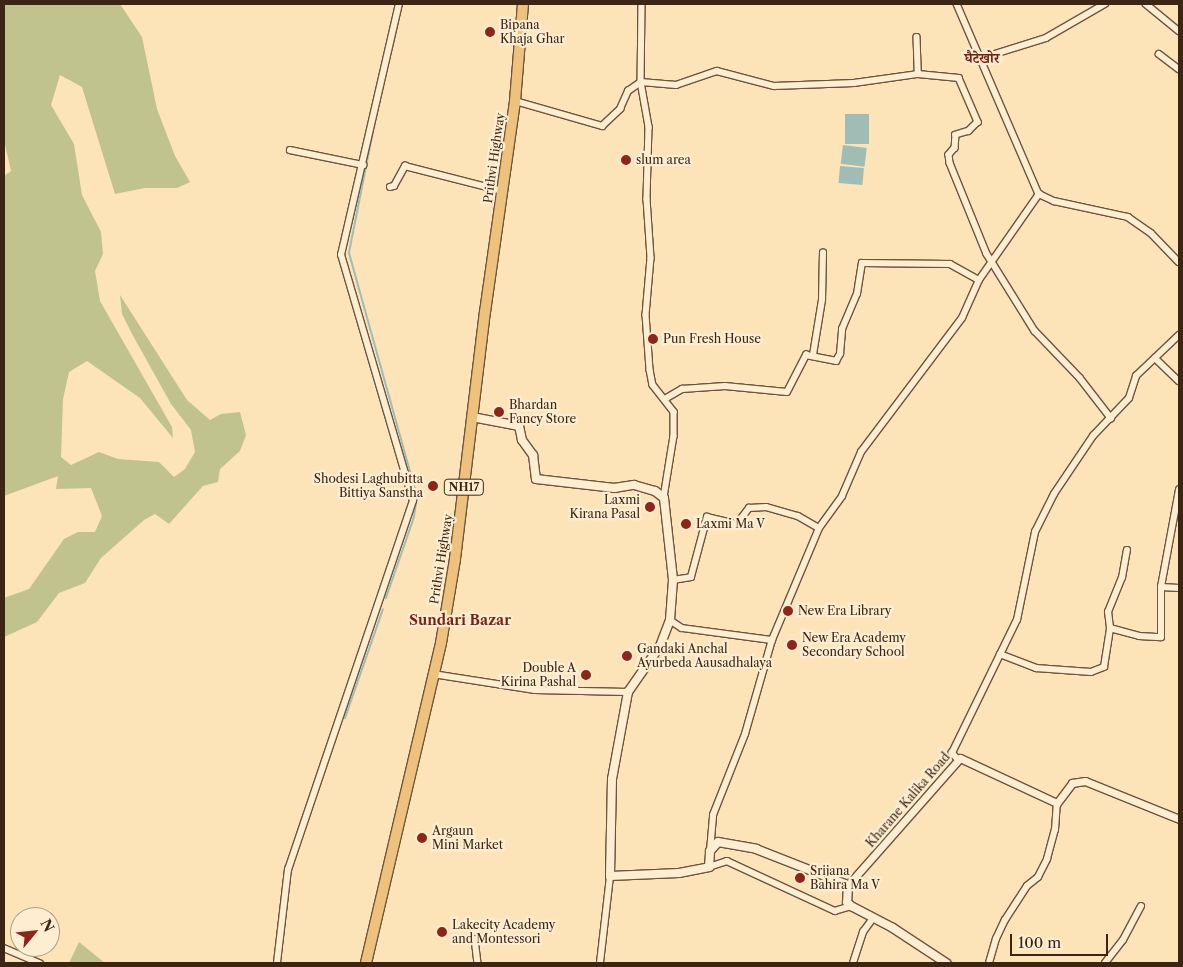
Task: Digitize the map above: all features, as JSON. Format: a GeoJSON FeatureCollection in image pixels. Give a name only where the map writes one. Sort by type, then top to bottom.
{"type":"FeatureCollection","features":[{"type":"Feature","properties":{"kind":"highway","name":"Prithvi Highway"},"geometry":{"type":"LineString","coordinates":[[366,963],[433,674],[455,559],[472,417],[515,101],[523,4]]}},
{"type":"Feature","properties":{"kind":"main road"},"geometry":{"type":"LineString","coordinates":[[472,417],[519,426],[522,440],[533,455],[536,479],[614,488],[634,485],[655,491],[664,498],[673,580],[670,620],[660,646],[628,692],[612,778],[610,876],[679,873],[708,867],[710,851],[718,842],[756,849],[848,885],[847,902],[851,906],[893,928],[946,963]]}},
{"type":"Feature","properties":{"kind":"street"},"geometry":{"type":"LineString","coordinates":[[277,963],[288,870],[413,501],[342,256],[400,4]]}},
{"type":"Feature","properties":{"kind":"street"},"geometry":{"type":"LineString","coordinates":[[642,4],[641,82],[649,127],[647,199],[652,258],[646,315],[650,370],[653,385],[674,412],[674,436],[664,498]]}},
{"type":"Feature","properties":{"kind":"street"},"geometry":{"type":"LineString","coordinates":[[957,4],[982,58],[1039,194],[1054,201],[1128,217],[1151,233],[1179,262]]}},
{"type":"Feature","properties":{"kind":"street"},"geometry":{"type":"LineString","coordinates":[[982,58],[1046,38],[1105,4]]}},
{"type":"Feature","properties":{"kind":"street"},"geometry":{"type":"LineString","coordinates":[[1146,4],[1179,31]]}},
{"type":"Feature","properties":{"kind":"street"},"geometry":{"type":"LineString","coordinates":[[917,37],[918,74]]}},
{"type":"Feature","properties":{"kind":"street"},"geometry":{"type":"LineString","coordinates":[[1160,54],[1179,69]]}},
{"type":"Feature","properties":{"kind":"street"},"geometry":{"type":"LineString","coordinates":[[515,101],[602,126],[620,109],[628,91],[641,82],[676,85],[718,71],[774,86],[854,83],[918,74],[959,78],[971,102],[978,122],[969,131],[956,135],[955,148],[949,155],[950,163],[992,261],[1035,331],[1080,378],[1111,418]]}},
{"type":"Feature","properties":{"kind":"street"},"geometry":{"type":"LineString","coordinates":[[290,150],[362,165]]}},
{"type":"Feature","properties":{"kind":"street"},"geometry":{"type":"LineString","coordinates":[[390,187],[394,186],[404,166],[503,190]]}},
{"type":"Feature","properties":{"kind":"street"},"geometry":{"type":"LineString","coordinates":[[710,851],[713,815],[745,734],[772,640],[819,528],[842,496],[862,452],[962,318],[979,280],[1039,194]]}},
{"type":"Feature","properties":{"kind":"street"},"geometry":{"type":"LineString","coordinates":[[813,355],[822,300],[823,253]]}},
{"type":"Feature","properties":{"kind":"street"},"geometry":{"type":"LineString","coordinates":[[665,399],[682,389],[725,386],[787,392],[802,358],[813,355],[836,361],[840,354],[842,329],[857,294],[862,263],[950,264],[979,280]]}},
{"type":"Feature","properties":{"kind":"street"},"geometry":{"type":"LineString","coordinates":[[957,758],[952,753],[1017,620],[1035,532],[1054,494],[1076,460],[1129,398],[1136,376],[1179,335]]}},
{"type":"Feature","properties":{"kind":"street"},"geometry":{"type":"LineString","coordinates":[[1155,358],[1179,381]]}},
{"type":"Feature","properties":{"kind":"street"},"geometry":{"type":"LineString","coordinates":[[1110,628],[1139,636],[1161,637],[1161,587],[1179,490]]}},
{"type":"Feature","properties":{"kind":"street"},"geometry":{"type":"LineString","coordinates":[[673,580],[691,577],[707,517],[737,524],[749,508],[766,506],[813,522],[819,528]]}},
{"type":"Feature","properties":{"kind":"street"},"geometry":{"type":"LineString","coordinates":[[1000,654],[1036,668],[1091,672],[1104,667],[1110,628],[1108,612],[1122,578],[1127,550]]}},
{"type":"Feature","properties":{"kind":"street"},"geometry":{"type":"LineString","coordinates":[[1161,587],[1179,588]]}},
{"type":"Feature","properties":{"kind":"street"},"geometry":{"type":"LineString","coordinates":[[670,620],[682,628],[772,640]]}},
{"type":"Feature","properties":{"kind":"street"},"geometry":{"type":"LineString","coordinates":[[433,674],[535,690],[628,692]]}},
{"type":"Feature","properties":{"kind":"street","name":"Kharane Kalika Road"},"geometry":{"type":"LineString","coordinates":[[848,885],[935,789],[957,758],[1026,786],[1057,802]]}},
{"type":"Feature","properties":{"kind":"street"},"geometry":{"type":"LineString","coordinates":[[989,963],[996,938],[1005,920],[1027,886],[1038,877],[1047,859],[1055,830],[1057,802],[1072,783],[1085,781],[1179,818]]}},
{"type":"Feature","properties":{"kind":"street"},"geometry":{"type":"LineString","coordinates":[[708,867],[727,861],[834,910],[851,906]]}},
{"type":"Feature","properties":{"kind":"street"},"geometry":{"type":"LineString","coordinates":[[600,963],[610,876]]}},
{"type":"Feature","properties":{"kind":"street"},"geometry":{"type":"LineString","coordinates":[[1105,963],[1123,940],[1141,906]]}},
{"type":"Feature","properties":{"kind":"street"},"geometry":{"type":"LineString","coordinates":[[853,963],[864,932],[873,918]]}},
{"type":"Feature","properties":{"kind":"street"},"geometry":{"type":"LineString","coordinates":[[475,939],[478,963]]}},
{"type":"Feature","properties":{"kind":"street"},"geometry":{"type":"LineString","coordinates":[[4,948],[40,963]]}},
{"type":"Feature","properties":{"kind":"green space"},"geometry":{"type":"Polygon","coordinates":[[[4,4],[120,4],[142,37],[157,109],[175,156],[190,182],[177,188],[145,188],[115,194],[82,87],[60,75],[51,105],[74,144],[82,195],[101,232],[103,254],[95,271],[100,301],[172,427],[173,438],[140,398],[87,361],[69,372],[63,399],[61,457],[71,465],[99,452],[118,459],[159,462],[174,477],[185,469],[195,452],[191,430],[171,404],[122,314],[120,295],[187,400],[210,420],[221,414],[240,412],[246,435],[240,451],[220,469],[218,482],[203,486],[169,524],[155,514],[144,520],[101,558],[85,583],[59,593],[37,622],[4,637],[4,598],[29,589],[64,539],[78,532],[95,532],[102,516],[91,488],[56,489],[58,476],[4,496],[4,176],[11,171],[4,140],[4,4]]]}},
{"type":"Feature","properties":{"kind":"green space"},"geometry":{"type":"Polygon","coordinates":[[[79,942],[105,963],[69,963],[79,942]]]}},
{"type":"Feature","properties":{"kind":"water"},"geometry":{"type":"Polygon","coordinates":[[[845,114],[869,114],[869,144],[845,144],[845,114]]]}},
{"type":"Feature","properties":{"kind":"water"},"geometry":{"type":"Polygon","coordinates":[[[843,145],[867,148],[865,167],[841,164],[843,145]]]}},
{"type":"Feature","properties":{"kind":"water"},"geometry":{"type":"Polygon","coordinates":[[[840,166],[864,168],[862,185],[839,183],[840,166]]]}},
{"type":"Feature","properties":{"kind":"waterway"},"geometry":{"type":"LineString","coordinates":[[392,48],[402,4]]}},
{"type":"Feature","properties":{"kind":"waterway"},"geometry":{"type":"LineString","coordinates":[[378,106],[349,253],[417,497],[414,517],[386,598]]}},
{"type":"Feature","properties":{"kind":"waterway"},"geometry":{"type":"LineString","coordinates":[[345,718],[383,609]]}},
{"type":"Feature","properties":{"kind":"place","name":"Bipana Khaja Ghar"},"geometry":{"type":"Point","coordinates":[490,32]}},
{"type":"Feature","properties":{"kind":"place","name":"slum area"},"geometry":{"type":"Point","coordinates":[626,160]}},
{"type":"Feature","properties":{"kind":"place","name":"Pun Fresh House"},"geometry":{"type":"Point","coordinates":[653,339]}},
{"type":"Feature","properties":{"kind":"place","name":"Bhardan Fancy Store"},"geometry":{"type":"Point","coordinates":[499,412]}},
{"type":"Feature","properties":{"kind":"place","name":"Shodesi Laghubitta Bittiya Sanstha"},"geometry":{"type":"Point","coordinates":[433,486]}},
{"type":"Feature","properties":{"kind":"place","name":"Laxmi Kirana Pasal"},"geometry":{"type":"Point","coordinates":[650,507]}},
{"type":"Feature","properties":{"kind":"place","name":"Laxmi Ma V"},"geometry":{"type":"Point","coordinates":[686,524]}},
{"type":"Feature","properties":{"kind":"place","name":"New Era Library"},"geometry":{"type":"Point","coordinates":[788,611]}},
{"type":"Feature","properties":{"kind":"place","name":"New Era Academy Secondary School"},"geometry":{"type":"Point","coordinates":[792,645]}},
{"type":"Feature","properties":{"kind":"place","name":"Gandaki Anchal Ayurbeda Aausadhalaya"},"geometry":{"type":"Point","coordinates":[627,656]}},
{"type":"Feature","properties":{"kind":"place","name":"Double A Kirina Pashal"},"geometry":{"type":"Point","coordinates":[586,675]}},
{"type":"Feature","properties":{"kind":"place","name":"Argaun Mini Market"},"geometry":{"type":"Point","coordinates":[422,838]}},
{"type":"Feature","properties":{"kind":"place","name":"Srijana Bahira Ma V"},"geometry":{"type":"Point","coordinates":[800,878]}},
{"type":"Feature","properties":{"kind":"place","name":"Lakecity Academy and Montessori"},"geometry":{"type":"Point","coordinates":[442,932]}},
{"type":"Feature","properties":{"kind":"district","name":"घैटेखोर"},"geometry":{"type":"Point","coordinates":[982,58]}},
{"type":"Feature","properties":{"kind":"district","name":"Sundari Bazar"},"geometry":{"type":"Point","coordinates":[460,620]}}]}
